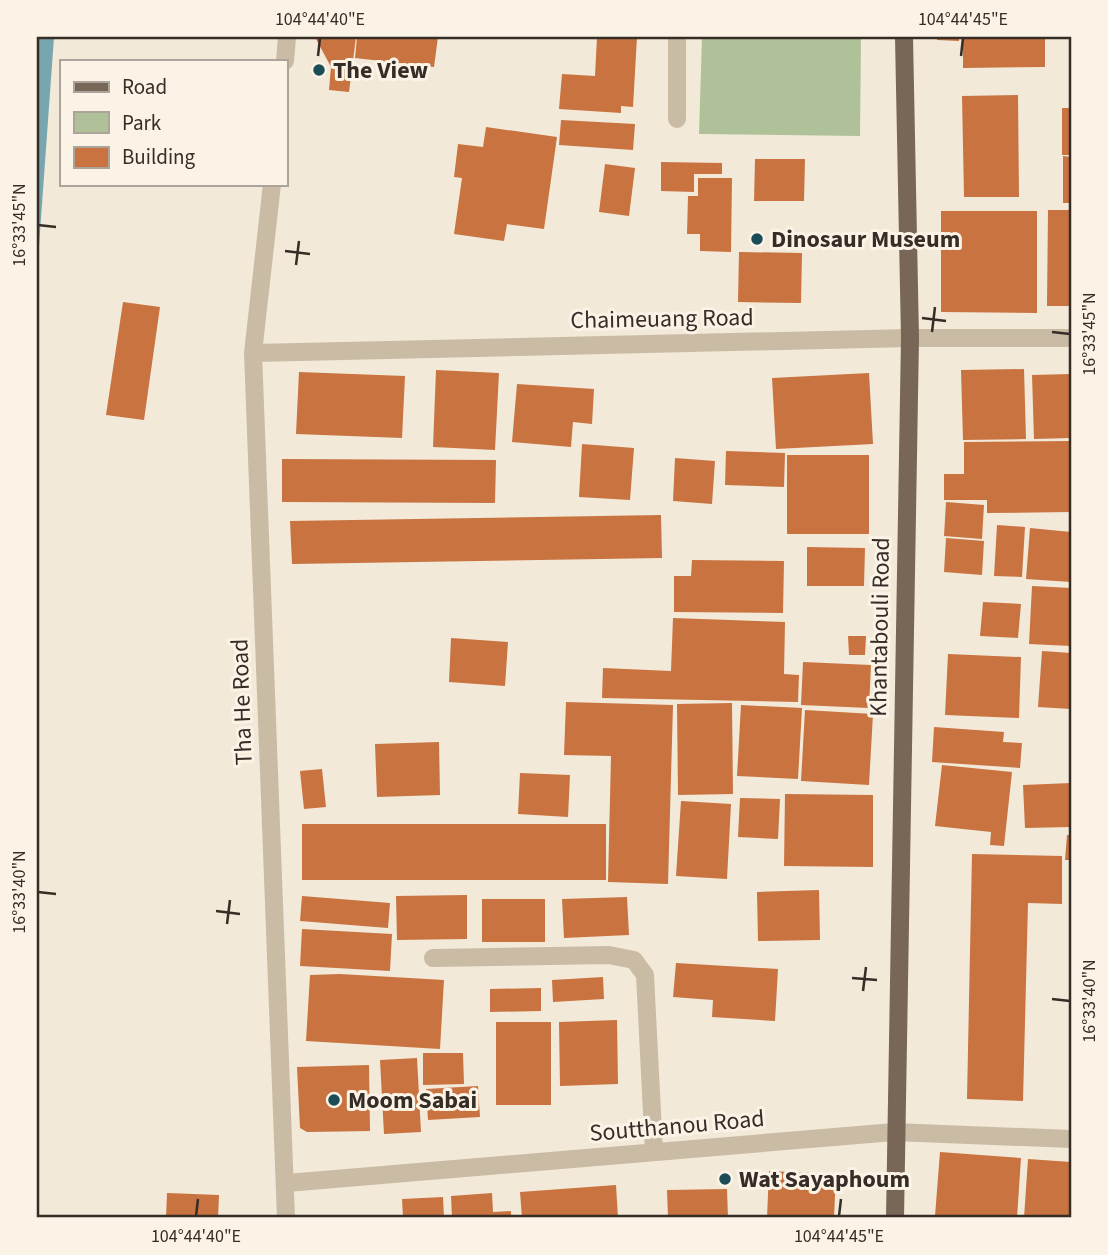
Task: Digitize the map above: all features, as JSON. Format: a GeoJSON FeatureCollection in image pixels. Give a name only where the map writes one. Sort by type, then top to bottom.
{"type":"FeatureCollection","features":[{"type":"Feature","properties":{"kind":"main road","name":"Khantabouli Road"},"geometry":{"type":"LineString","coordinates":[[895,1218],[894,1132],[910,338],[904,37]]}},
{"type":"Feature","properties":{"kind":"street"},"geometry":{"type":"LineString","coordinates":[[285,60],[287,37]]}},
{"type":"Feature","properties":{"kind":"street"},"geometry":{"type":"LineString","coordinates":[[677,37],[677,119]]}},
{"type":"Feature","properties":{"kind":"street","name":"Tha He Road"},"geometry":{"type":"LineString","coordinates":[[271,186],[253,353],[287,1183],[286,1218]]}},
{"type":"Feature","properties":{"kind":"street","name":"Chaimeuang Road"},"geometry":{"type":"LineString","coordinates":[[253,353],[910,338],[1071,338]]}},
{"type":"Feature","properties":{"kind":"street"},"geometry":{"type":"LineString","coordinates":[[433,958],[609,955],[634,960],[645,975],[654,1152]]}},
{"type":"Feature","properties":{"kind":"street","name":"Soutthanou Road"},"geometry":{"type":"LineString","coordinates":[[287,1183],[894,1132],[1071,1139]]}},
{"type":"Feature","properties":{"kind":"green space"},"geometry":{"type":"Polygon","coordinates":[[[702,37],[861,37],[860,136],[699,134],[702,37]]]}},
{"type":"Feature","properties":{"kind":"water"},"geometry":{"type":"Polygon","coordinates":[[[37,37],[54,37],[37,274],[37,37]]]}},
{"type":"Feature","properties":{"kind":"building"},"geometry":{"type":"Polygon","coordinates":[[[315,37],[356,37],[349,92],[329,90],[331,67],[315,37]]]}},
{"type":"Feature","properties":{"kind":"building"},"geometry":{"type":"Polygon","coordinates":[[[357,37],[438,37],[434,67],[355,58],[357,37]]]}},
{"type":"Feature","properties":{"kind":"building"},"geometry":{"type":"Polygon","coordinates":[[[597,37],[637,37],[633,107],[621,106],[621,113],[559,109],[562,74],[595,76],[597,37]]]}},
{"type":"Feature","properties":{"kind":"building"},"geometry":{"type":"Polygon","coordinates":[[[937,37],[959,37],[959,41],[937,40],[937,37]]]}},
{"type":"Feature","properties":{"kind":"building"},"geometry":{"type":"Polygon","coordinates":[[[963,37],[1045,37],[1045,67],[963,68],[963,37]]]}},
{"type":"Feature","properties":{"kind":"building"},"geometry":{"type":"Polygon","coordinates":[[[1018,95],[1019,197],[964,197],[962,96],[1018,95]]]}},
{"type":"Feature","properties":{"kind":"building"},"geometry":{"type":"Polygon","coordinates":[[[1062,108],[1071,108],[1071,155],[1062,155],[1062,108]]]}},
{"type":"Feature","properties":{"kind":"building"},"geometry":{"type":"Polygon","coordinates":[[[561,120],[635,124],[633,150],[559,145],[561,120]]]}},
{"type":"Feature","properties":{"kind":"building"},"geometry":{"type":"Polygon","coordinates":[[[486,127],[557,137],[544,229],[507,224],[504,241],[454,234],[462,178],[454,177],[458,144],[483,147],[486,127]]]}},
{"type":"Feature","properties":{"kind":"building"},"geometry":{"type":"Polygon","coordinates":[[[1063,156],[1071,157],[1071,203],[1063,203],[1063,156]]]}},
{"type":"Feature","properties":{"kind":"building"},"geometry":{"type":"Polygon","coordinates":[[[755,159],[805,159],[804,201],[754,201],[755,159]]]}},
{"type":"Feature","properties":{"kind":"building"},"geometry":{"type":"Polygon","coordinates":[[[661,162],[722,163],[722,174],[694,174],[694,192],[661,191],[661,162]]]}},
{"type":"Feature","properties":{"kind":"building"},"geometry":{"type":"Polygon","coordinates":[[[605,164],[635,168],[629,216],[599,212],[605,164]]]}},
{"type":"Feature","properties":{"kind":"building"},"geometry":{"type":"Polygon","coordinates":[[[698,178],[732,178],[731,252],[700,251],[700,234],[687,234],[688,196],[698,196],[698,178]]]}},
{"type":"Feature","properties":{"kind":"building"},"geometry":{"type":"Polygon","coordinates":[[[1048,210],[1071,210],[1071,306],[1047,306],[1048,210]]]}},
{"type":"Feature","properties":{"kind":"building"},"geometry":{"type":"Polygon","coordinates":[[[941,211],[1037,211],[1037,313],[941,312],[941,211]]]}},
{"type":"Feature","properties":{"kind":"building"},"geometry":{"type":"Polygon","coordinates":[[[739,252],[802,253],[801,303],[738,302],[739,252]]]}},
{"type":"Feature","properties":{"kind":"building"},"geometry":{"type":"Polygon","coordinates":[[[123,302],[160,307],[144,420],[106,415],[123,302]]]}},
{"type":"Feature","properties":{"kind":"building"},"geometry":{"type":"Polygon","coordinates":[[[1024,369],[1026,439],[963,440],[961,370],[1024,369]]]}},
{"type":"Feature","properties":{"kind":"building"},"geometry":{"type":"Polygon","coordinates":[[[436,370],[499,373],[495,450],[433,447],[436,370]]]}},
{"type":"Feature","properties":{"kind":"building"},"geometry":{"type":"Polygon","coordinates":[[[299,372],[405,376],[402,438],[296,434],[299,372]]]}},
{"type":"Feature","properties":{"kind":"building"},"geometry":{"type":"Polygon","coordinates":[[[869,373],[873,444],[776,449],[772,378],[869,373]]]}},
{"type":"Feature","properties":{"kind":"building"},"geometry":{"type":"Polygon","coordinates":[[[1071,374],[1071,438],[1034,439],[1032,375],[1071,374]]]}},
{"type":"Feature","properties":{"kind":"building"},"geometry":{"type":"Polygon","coordinates":[[[517,384],[594,389],[592,424],[573,422],[571,447],[512,442],[517,384]]]}},
{"type":"Feature","properties":{"kind":"building"},"geometry":{"type":"Polygon","coordinates":[[[1071,441],[1071,512],[987,513],[987,500],[944,500],[944,474],[964,474],[964,442],[1071,441]]]}},
{"type":"Feature","properties":{"kind":"building"},"geometry":{"type":"Polygon","coordinates":[[[582,444],[634,448],[630,500],[579,497],[582,444]]]}},
{"type":"Feature","properties":{"kind":"building"},"geometry":{"type":"Polygon","coordinates":[[[726,451],[785,453],[784,487],[725,485],[726,451]]]}},
{"type":"Feature","properties":{"kind":"building"},"geometry":{"type":"Polygon","coordinates":[[[787,455],[869,455],[869,534],[787,534],[787,455]]]}},
{"type":"Feature","properties":{"kind":"building"},"geometry":{"type":"Polygon","coordinates":[[[675,458],[715,461],[712,504],[673,501],[675,458]]]}},
{"type":"Feature","properties":{"kind":"building"},"geometry":{"type":"Polygon","coordinates":[[[282,459],[496,460],[495,503],[282,502],[282,459]]]}},
{"type":"Feature","properties":{"kind":"building"},"geometry":{"type":"Polygon","coordinates":[[[946,502],[984,505],[982,539],[944,536],[946,502]]]}},
{"type":"Feature","properties":{"kind":"building"},"geometry":{"type":"Polygon","coordinates":[[[661,515],[662,558],[292,564],[290,521],[661,515]]]}},
{"type":"Feature","properties":{"kind":"building"},"geometry":{"type":"Polygon","coordinates":[[[997,525],[1025,527],[1022,577],[994,576],[997,525]]]}},
{"type":"Feature","properties":{"kind":"building"},"geometry":{"type":"Polygon","coordinates":[[[1030,528],[1071,532],[1071,582],[1026,579],[1030,528]]]}},
{"type":"Feature","properties":{"kind":"building"},"geometry":{"type":"Polygon","coordinates":[[[946,538],[984,541],[982,575],[944,572],[946,538]]]}},
{"type":"Feature","properties":{"kind":"building"},"geometry":{"type":"Polygon","coordinates":[[[807,547],[865,548],[864,586],[807,586],[807,547]]]}},
{"type":"Feature","properties":{"kind":"building"},"geometry":{"type":"Polygon","coordinates":[[[692,560],[784,561],[783,613],[674,612],[674,576],[691,576],[692,560]]]}},
{"type":"Feature","properties":{"kind":"building"},"geometry":{"type":"Polygon","coordinates":[[[1032,586],[1071,588],[1071,646],[1029,644],[1032,586]]]}},
{"type":"Feature","properties":{"kind":"building"},"geometry":{"type":"Polygon","coordinates":[[[983,602],[1021,604],[1018,638],[980,636],[983,602]]]}},
{"type":"Feature","properties":{"kind":"building"},"geometry":{"type":"Polygon","coordinates":[[[673,618],[785,622],[784,674],[799,675],[798,702],[602,698],[603,668],[671,671],[673,618]]]}},
{"type":"Feature","properties":{"kind":"building"},"geometry":{"type":"Polygon","coordinates":[[[848,636],[866,636],[865,655],[849,655],[848,636]]]}},
{"type":"Feature","properties":{"kind":"building"},"geometry":{"type":"Polygon","coordinates":[[[451,638],[508,642],[505,686],[449,682],[451,638]]]}},
{"type":"Feature","properties":{"kind":"building"},"geometry":{"type":"Polygon","coordinates":[[[1042,651],[1071,653],[1071,709],[1038,707],[1042,651]]]}},
{"type":"Feature","properties":{"kind":"building"},"geometry":{"type":"Polygon","coordinates":[[[948,654],[1021,657],[1019,718],[945,715],[948,654]]]}},
{"type":"Feature","properties":{"kind":"building"},"geometry":{"type":"Polygon","coordinates":[[[803,662],[871,665],[869,708],[801,705],[803,662]]]}},
{"type":"Feature","properties":{"kind":"building"},"geometry":{"type":"Polygon","coordinates":[[[566,702],[673,705],[668,884],[608,882],[611,756],[564,755],[566,702]]]}},
{"type":"Feature","properties":{"kind":"building"},"geometry":{"type":"Polygon","coordinates":[[[732,703],[733,794],[678,795],[677,704],[732,703]]]}},
{"type":"Feature","properties":{"kind":"building"},"geometry":{"type":"Polygon","coordinates":[[[741,705],[802,708],[798,779],[737,776],[741,705]]]}},
{"type":"Feature","properties":{"kind":"building"},"geometry":{"type":"Polygon","coordinates":[[[805,710],[873,714],[869,785],[801,781],[805,710]]]}},
{"type":"Feature","properties":{"kind":"building"},"geometry":{"type":"Polygon","coordinates":[[[934,727],[1004,732],[1003,742],[1022,743],[1020,768],[932,762],[934,727]]]}},
{"type":"Feature","properties":{"kind":"building"},"geometry":{"type":"Polygon","coordinates":[[[439,742],[440,795],[377,797],[375,744],[439,742]]]}},
{"type":"Feature","properties":{"kind":"building"},"geometry":{"type":"Polygon","coordinates":[[[942,765],[1012,772],[1004,846],[990,845],[991,832],[935,826],[942,765]]]}},
{"type":"Feature","properties":{"kind":"building"},"geometry":{"type":"Polygon","coordinates":[[[322,769],[326,807],[304,809],[300,771],[322,769]]]}},
{"type":"Feature","properties":{"kind":"building"},"geometry":{"type":"Polygon","coordinates":[[[520,773],[570,775],[568,817],[518,814],[520,773]]]}},
{"type":"Feature","properties":{"kind":"building"},"geometry":{"type":"Polygon","coordinates":[[[1071,783],[1071,827],[1025,828],[1023,785],[1071,783]]]}},
{"type":"Feature","properties":{"kind":"building"},"geometry":{"type":"Polygon","coordinates":[[[785,794],[873,795],[873,867],[784,866],[785,794]]]}},
{"type":"Feature","properties":{"kind":"building"},"geometry":{"type":"Polygon","coordinates":[[[740,798],[780,799],[778,839],[738,837],[740,798]]]}},
{"type":"Feature","properties":{"kind":"building"},"geometry":{"type":"Polygon","coordinates":[[[681,801],[731,804],[727,879],[676,876],[681,801]]]}},
{"type":"Feature","properties":{"kind":"building"},"geometry":{"type":"Polygon","coordinates":[[[302,824],[606,824],[606,880],[302,880],[302,824]]]}},
{"type":"Feature","properties":{"kind":"building"},"geometry":{"type":"Polygon","coordinates":[[[1067,835],[1071,835],[1071,860],[1065,860],[1067,835]]]}},
{"type":"Feature","properties":{"kind":"building"},"geometry":{"type":"Polygon","coordinates":[[[972,854],[1062,856],[1062,904],[1028,903],[1023,1101],[967,1099],[972,854]]]}},
{"type":"Feature","properties":{"kind":"building"},"geometry":{"type":"Polygon","coordinates":[[[819,890],[820,940],[758,941],[757,892],[819,890]]]}},
{"type":"Feature","properties":{"kind":"building"},"geometry":{"type":"Polygon","coordinates":[[[467,895],[467,939],[397,940],[396,896],[467,895]]]}},
{"type":"Feature","properties":{"kind":"building"},"geometry":{"type":"Polygon","coordinates":[[[302,896],[390,903],[388,928],[300,921],[302,896]]]}},
{"type":"Feature","properties":{"kind":"building"},"geometry":{"type":"Polygon","coordinates":[[[627,897],[629,935],[564,938],[562,899],[627,897]]]}},
{"type":"Feature","properties":{"kind":"building"},"geometry":{"type":"Polygon","coordinates":[[[482,899],[545,899],[545,942],[482,942],[482,899]]]}},
{"type":"Feature","properties":{"kind":"building"},"geometry":{"type":"Polygon","coordinates":[[[302,929],[392,934],[390,971],[300,966],[302,929]]]}},
{"type":"Feature","properties":{"kind":"building"},"geometry":{"type":"Polygon","coordinates":[[[676,963],[778,969],[775,1021],[712,1017],[713,1000],[673,997],[676,963]]]}},
{"type":"Feature","properties":{"kind":"building"},"geometry":{"type":"Polygon","coordinates":[[[340,974],[444,980],[440,1049],[306,1041],[310,975],[340,974]]]}},
{"type":"Feature","properties":{"kind":"building"},"geometry":{"type":"Polygon","coordinates":[[[603,977],[604,999],[553,1002],[552,980],[603,977]]]}},
{"type":"Feature","properties":{"kind":"building"},"geometry":{"type":"Polygon","coordinates":[[[541,988],[541,1011],[490,1012],[490,989],[541,988]]]}},
{"type":"Feature","properties":{"kind":"building"},"geometry":{"type":"Polygon","coordinates":[[[617,1020],[618,1084],[560,1086],[559,1022],[617,1020]]]}},
{"type":"Feature","properties":{"kind":"building"},"geometry":{"type":"Polygon","coordinates":[[[496,1022],[551,1022],[551,1105],[496,1105],[496,1022]]]}},
{"type":"Feature","properties":{"kind":"building"},"geometry":{"type":"Polygon","coordinates":[[[423,1053],[463,1053],[464,1084],[423,1085],[423,1053]]]}},
{"type":"Feature","properties":{"kind":"building"},"geometry":{"type":"Polygon","coordinates":[[[417,1058],[421,1132],[384,1134],[380,1060],[417,1058]]]}},
{"type":"Feature","properties":{"kind":"building"},"geometry":{"type":"Polygon","coordinates":[[[369,1065],[370,1131],[307,1132],[300,1128],[297,1067],[369,1065]]]}},
{"type":"Feature","properties":{"kind":"building"},"geometry":{"type":"Polygon","coordinates":[[[478,1086],[480,1117],[428,1120],[426,1089],[478,1086]]]}},
{"type":"Feature","properties":{"kind":"building"},"geometry":{"type":"Polygon","coordinates":[[[940,1152],[1021,1158],[1017,1218],[935,1216],[940,1152]]]}},
{"type":"Feature","properties":{"kind":"building"},"geometry":{"type":"Polygon","coordinates":[[[1028,1159],[1071,1162],[1071,1218],[1024,1218],[1028,1159]]]}},
{"type":"Feature","properties":{"kind":"building"},"geometry":{"type":"Polygon","coordinates":[[[769,1171],[836,1174],[834,1218],[767,1218],[769,1171]]]}},
{"type":"Feature","properties":{"kind":"building"},"geometry":{"type":"Polygon","coordinates":[[[616,1185],[618,1218],[522,1218],[520,1192],[616,1185]]]}},
{"type":"Feature","properties":{"kind":"building"},"geometry":{"type":"Polygon","coordinates":[[[727,1189],[728,1218],[668,1218],[667,1190],[727,1189]]]}},
{"type":"Feature","properties":{"kind":"building"},"geometry":{"type":"Polygon","coordinates":[[[167,1193],[219,1195],[218,1218],[166,1218],[167,1193]]]}},
{"type":"Feature","properties":{"kind":"building"},"geometry":{"type":"Polygon","coordinates":[[[492,1193],[493,1212],[511,1211],[511,1218],[452,1218],[451,1196],[492,1193]]]}},
{"type":"Feature","properties":{"kind":"building"},"geometry":{"type":"Polygon","coordinates":[[[443,1197],[444,1218],[403,1218],[402,1199],[443,1197]]]}},
{"type":"Feature","properties":{"kind":"place","name":"The View"},"geometry":{"type":"Point","coordinates":[319,70]}},
{"type":"Feature","properties":{"kind":"place","name":"Dinosaur Museum"},"geometry":{"type":"Point","coordinates":[757,239]}},
{"type":"Feature","properties":{"kind":"place","name":"Moom Sabai"},"geometry":{"type":"Point","coordinates":[334,1100]}},
{"type":"Feature","properties":{"kind":"place","name":"Wat Sayaphoum"},"geometry":{"type":"Point","coordinates":[725,1179]}}]}
